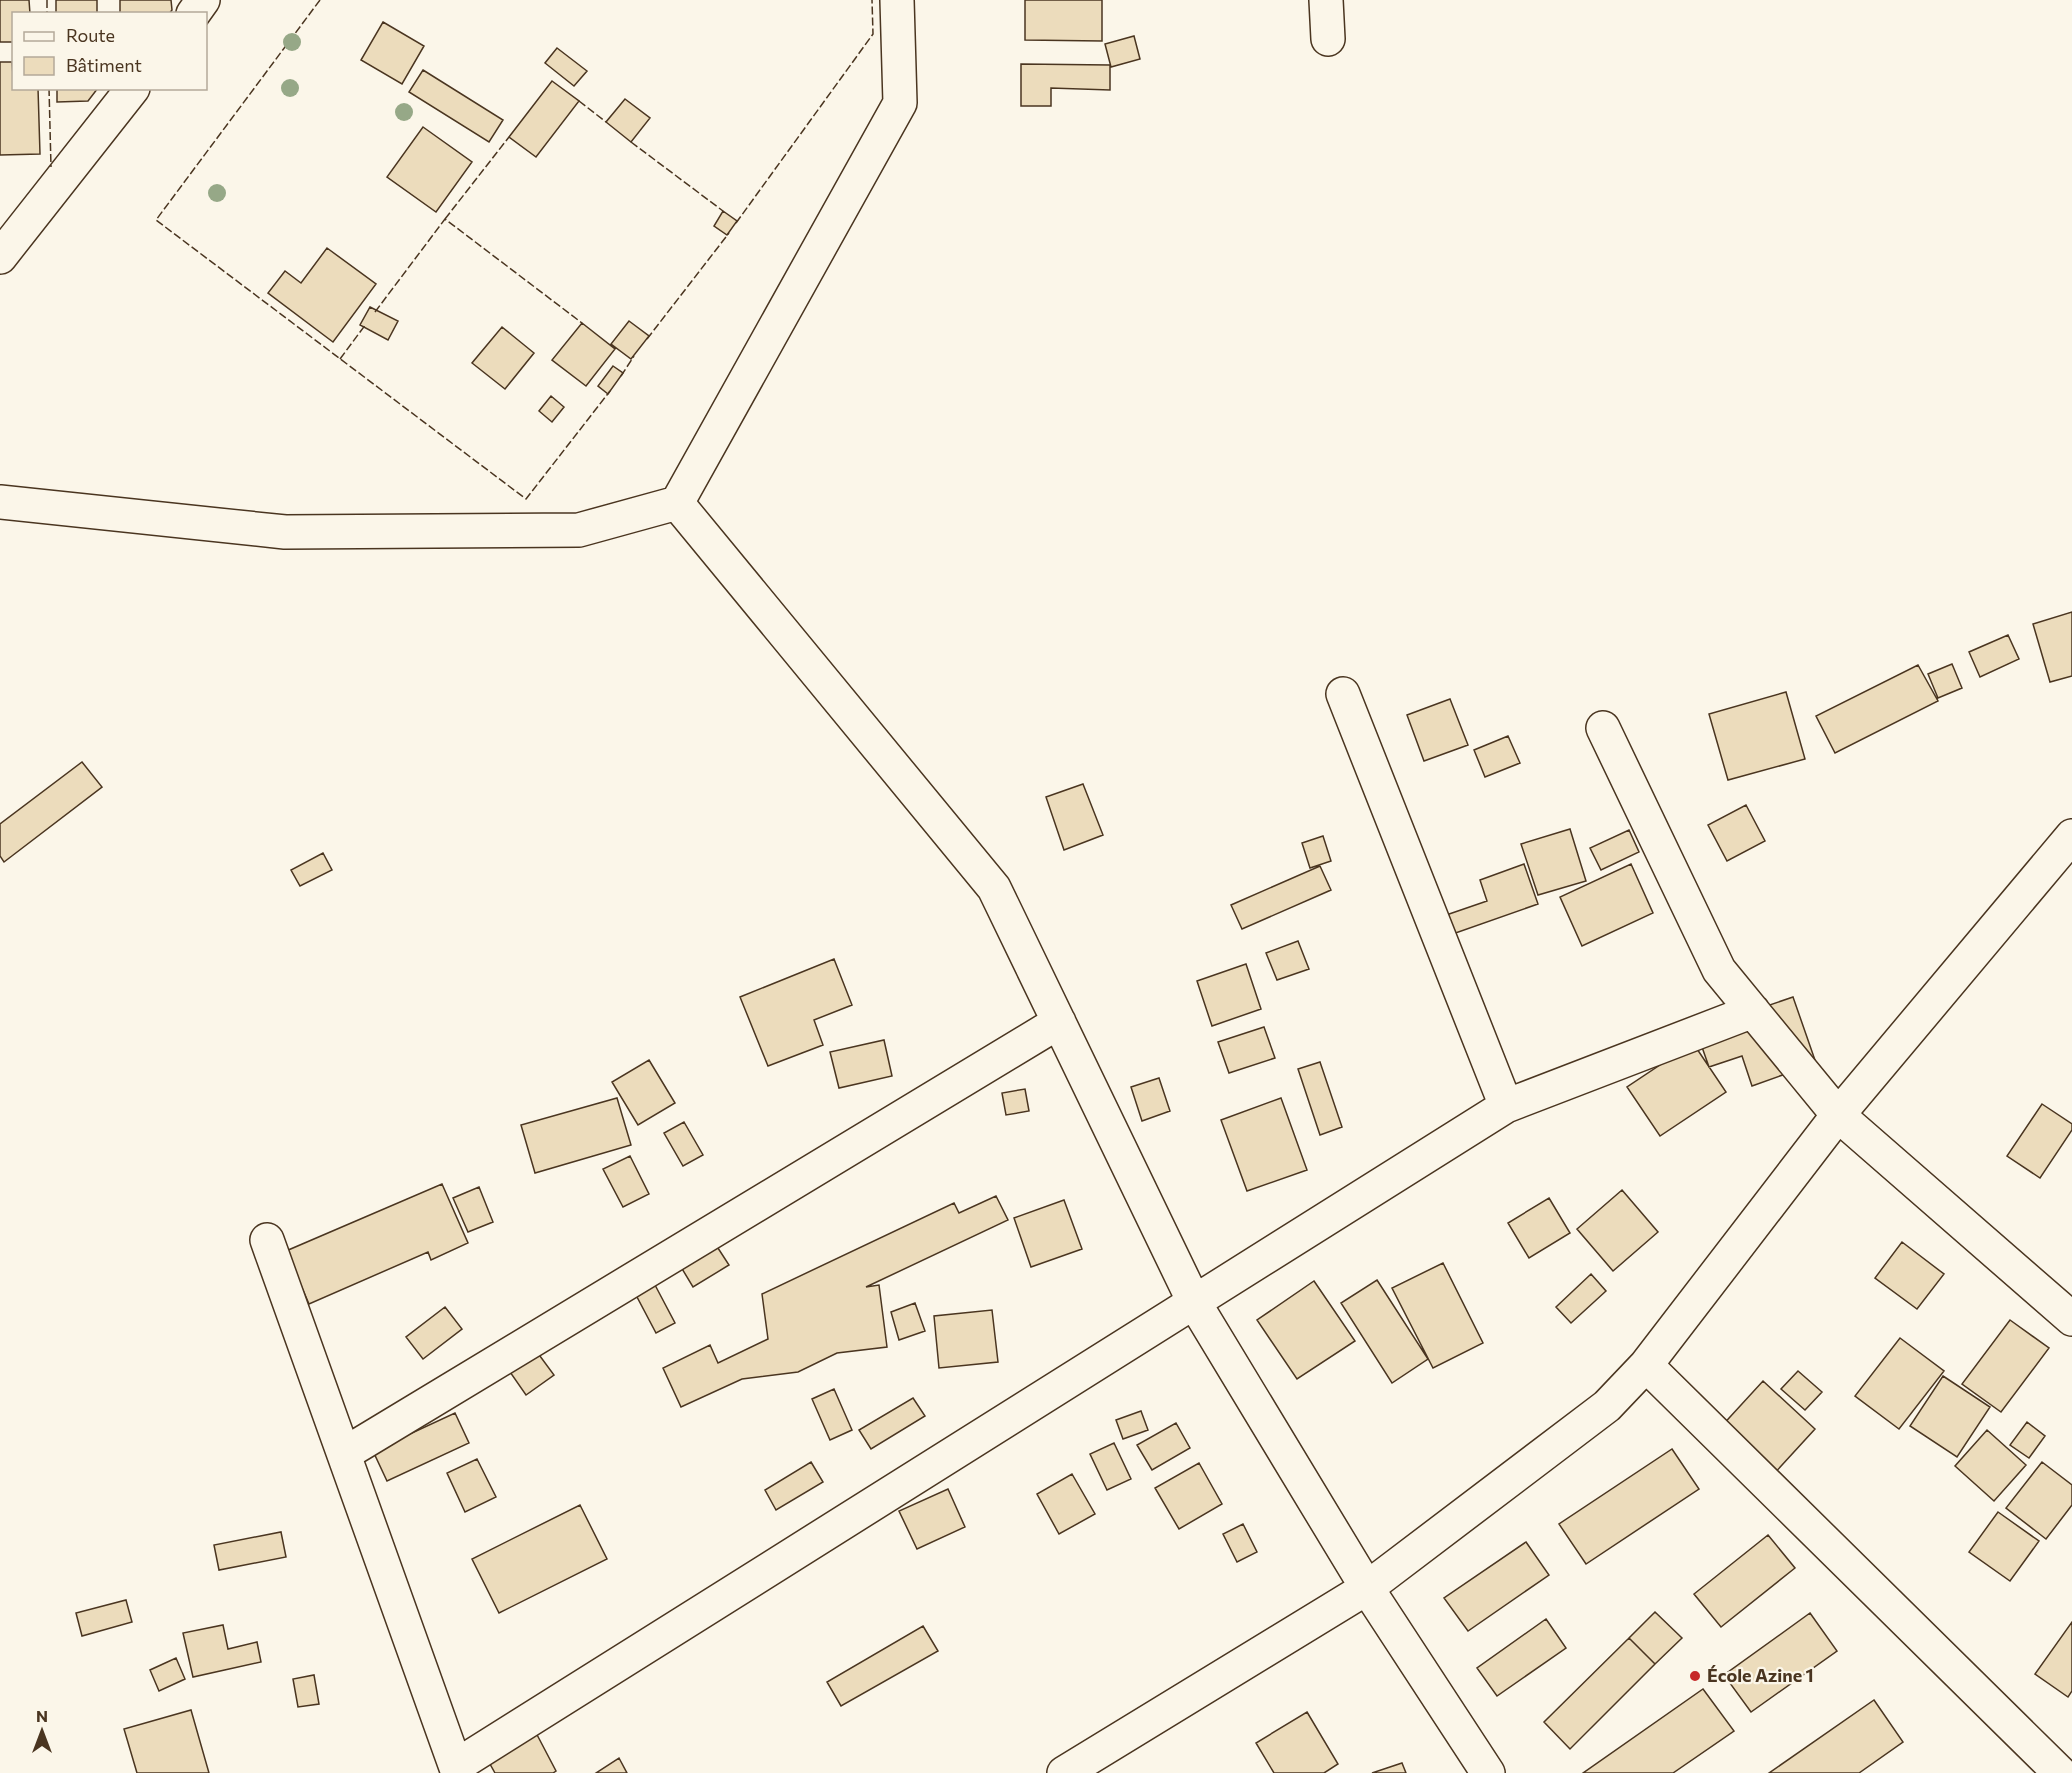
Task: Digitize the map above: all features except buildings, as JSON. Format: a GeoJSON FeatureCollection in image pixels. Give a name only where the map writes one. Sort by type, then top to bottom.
{"type":"FeatureCollection","features":[{"type":"Feature","properties":{"kind":"street"},"geometry":{"type":"LineString","coordinates":[[0,502],[285,532],[579,530],[677,503],[900,103],[897,0]]}},
{"type":"Feature","properties":{"kind":"street"},"geometry":{"type":"LineString","coordinates":[[1326,0],[1328,39]]}},
{"type":"Feature","properties":{"kind":"street"},"geometry":{"type":"LineString","coordinates":[[0,257],[131,90]]}},
{"type":"Feature","properties":{"kind":"street"},"geometry":{"type":"LineString","coordinates":[[677,503],[994,888],[1194,1302],[1367,1588],[1488,1773]]}},
{"type":"Feature","properties":{"kind":"street"},"geometry":{"type":"LineString","coordinates":[[1343,694],[1506,1106]]}},
{"type":"Feature","properties":{"kind":"street"},"geometry":{"type":"LineString","coordinates":[[1603,728],[1719,969],[1838,1115],[2072,1319]]}},
{"type":"Feature","properties":{"kind":"street"},"geometry":{"type":"LineString","coordinates":[[1064,1773],[1367,1588],[1607,1406],[1646,1365],[1838,1115],[2072,836]]}},
{"type":"Feature","properties":{"kind":"street"},"geometry":{"type":"LineString","coordinates":[[267,1240],[457,1769],[1506,1106],[1753,1011]]}},
{"type":"Feature","properties":{"kind":"street"},"geometry":{"type":"LineString","coordinates":[[344,1454],[1059,1022]]}},
{"type":"Feature","properties":{"kind":"street"},"geometry":{"type":"LineString","coordinates":[[1646,1365],[2060,1773]]}},
{"type":"Feature","properties":{"kind":"fence"},"geometry":{"type":"LineString","coordinates":[[47,0],[47,12]]}},
{"type":"Feature","properties":{"kind":"fence"},"geometry":{"type":"LineString","coordinates":[[320,0],[156,220],[526,499],[610,391]]}},
{"type":"Feature","properties":{"kind":"fence"},"geometry":{"type":"LineString","coordinates":[[736,223],[873,34],[872,0]]}},
{"type":"Feature","properties":{"kind":"fence"},"geometry":{"type":"LineString","coordinates":[[49,90],[51,167]]}},
{"type":"Feature","properties":{"kind":"fence"},"geometry":{"type":"LineString","coordinates":[[579,101],[606,122]]}},
{"type":"Feature","properties":{"kind":"fence"},"geometry":{"type":"LineString","coordinates":[[445,219],[509,137]]}},
{"type":"Feature","properties":{"kind":"fence"},"geometry":{"type":"LineString","coordinates":[[631,142],[723,211]]}},
{"type":"Feature","properties":{"kind":"fence"},"geometry":{"type":"LineString","coordinates":[[375,312],[445,219],[582,323]]}},
{"type":"Feature","properties":{"kind":"fence"},"geometry":{"type":"LineString","coordinates":[[647,339],[729,233]]}},
{"type":"Feature","properties":{"kind":"fence"},"geometry":{"type":"LineString","coordinates":[[340,359],[366,324]]}},
{"type":"Feature","properties":{"kind":"fence"},"geometry":{"type":"LineString","coordinates":[[621,376],[634,356]]}},
{"type":"Feature","properties":{"kind":"place","name":"École Azine 1"},"geometry":{"type":"Point","coordinates":[1695,1676]}}]}
